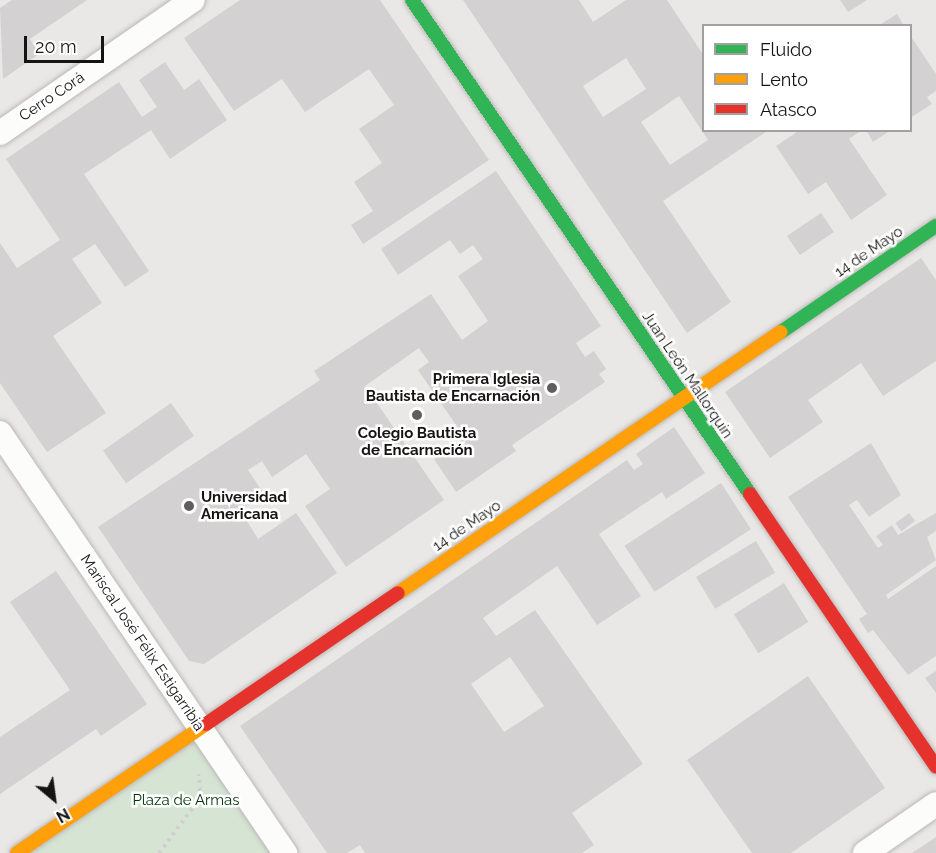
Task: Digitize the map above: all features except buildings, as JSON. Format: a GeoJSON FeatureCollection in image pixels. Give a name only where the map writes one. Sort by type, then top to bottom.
{"type":"FeatureCollection","features":[{"type":"Feature","properties":{"kind":"street","name":"Cerro Corá"},"geometry":{"type":"LineString","coordinates":[[0,133],[193,0]]}},
{"type":"Feature","properties":{"kind":"street","name":"Juan León Mallorquín"},"geometry":{"type":"LineString","coordinates":[[412,0],[936,767]]}},
{"type":"Feature","properties":{"kind":"street","name":"14 de Mayo"},"geometry":{"type":"LineString","coordinates":[[17,853],[936,226]]}},
{"type":"Feature","properties":{"kind":"street","name":"Mariscal José Félix Estigarribia"},"geometry":{"type":"LineString","coordinates":[[0,433],[285,853]]}},
{"type":"Feature","properties":{"kind":"street"},"geometry":{"type":"LineString","coordinates":[[866,853],[936,804]]}},
{"type":"Feature","properties":{"kind":"path"},"geometry":{"type":"LineString","coordinates":[[159,853],[200,798],[199,768]]}},
{"type":"Feature","properties":{"kind":"green space","name":"Plaza de Armas"},"geometry":{"type":"Polygon","coordinates":[[[200,728],[285,853],[17,853],[200,728]]]}},
{"type":"Feature","properties":{"kind":"traffic: fast"},"geometry":{"type":"LineString","coordinates":[[412,0],[750,494]]}},
{"type":"Feature","properties":{"kind":"traffic: fast"},"geometry":{"type":"LineString","coordinates":[[781,332],[936,226]]}},
{"type":"Feature","properties":{"kind":"traffic: slow"},"geometry":{"type":"LineString","coordinates":[[398,593],[781,332]]}},
{"type":"Feature","properties":{"kind":"traffic: slow"},"geometry":{"type":"LineString","coordinates":[[17,853],[206,724]]}},
{"type":"Feature","properties":{"kind":"traffic: jam"},"geometry":{"type":"LineString","coordinates":[[750,494],[936,767]]}},
{"type":"Feature","properties":{"kind":"traffic: jam"},"geometry":{"type":"LineString","coordinates":[[206,724],[398,593]]}},
{"type":"Feature","properties":{"kind":"place","name":"Primera Iglesia Bautista de Encarnación"},"geometry":{"type":"Point","coordinates":[552,388]}},
{"type":"Feature","properties":{"kind":"place","name":"Colegio Bautista de Encarnación"},"geometry":{"type":"Point","coordinates":[417,415]}},
{"type":"Feature","properties":{"kind":"place","name":"Universidad Americana"},"geometry":{"type":"Point","coordinates":[189,506]}}]}
